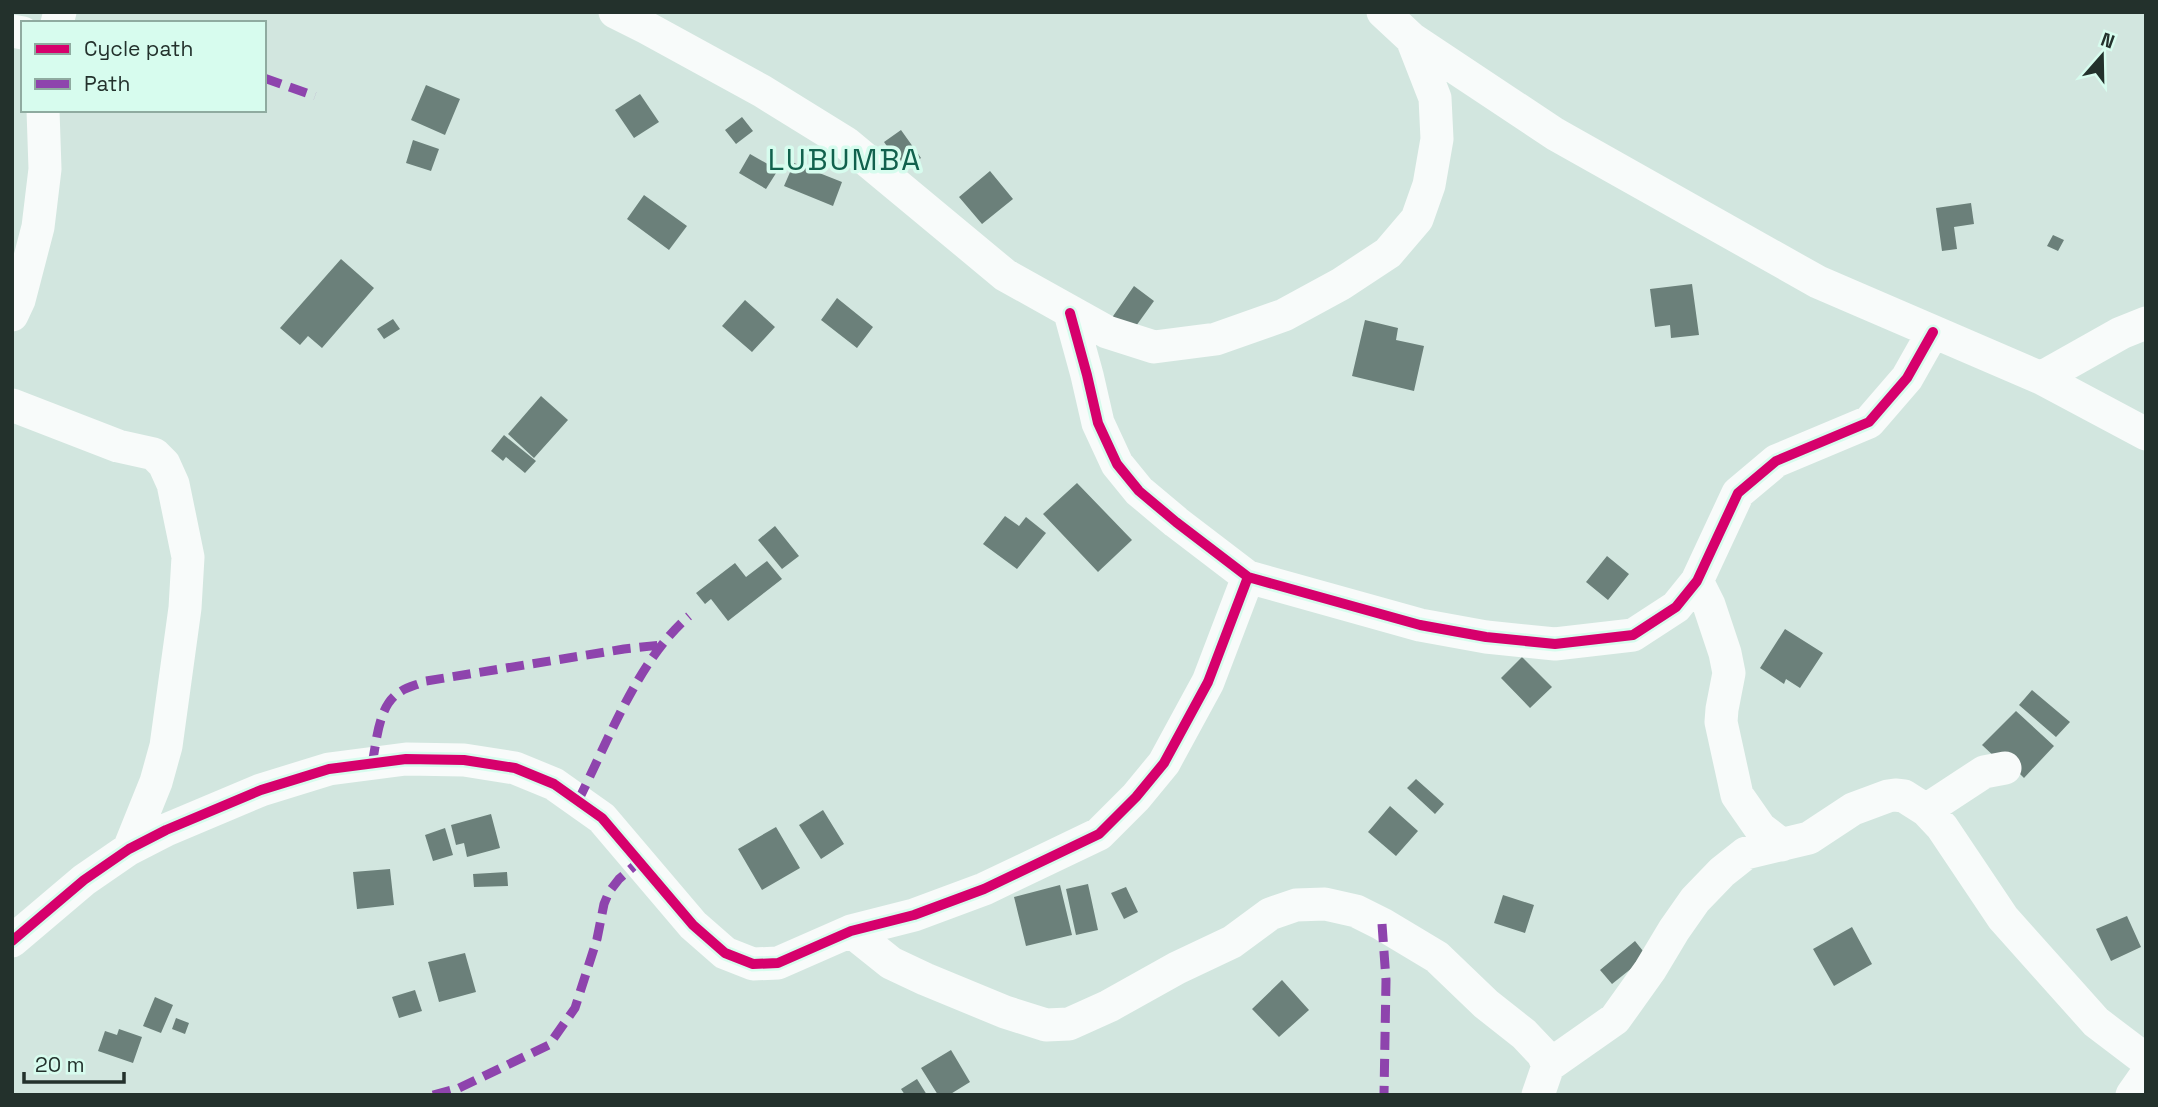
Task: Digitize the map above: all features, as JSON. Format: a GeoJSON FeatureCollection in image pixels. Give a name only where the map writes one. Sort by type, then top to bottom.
{"type":"FeatureCollection","features":[{"type":"Feature","properties":{"kind":"street"},"geometry":{"type":"LineString","coordinates":[[615,12],[762,91],[846,143],[1005,275],[1107,332],[1153,347],[1216,339],[1284,315],[1341,284],[1388,253],[1417,219],[1429,185],[1437,139],[1435,97],[1412,39]]}},
{"type":"Feature","properties":{"kind":"street"},"geometry":{"type":"LineString","coordinates":[[1383,12],[1412,39],[1555,134],[1818,282],[2041,378],[2146,434]]}},
{"type":"Feature","properties":{"kind":"street"},"geometry":{"type":"LineString","coordinates":[[12,315],[19,300],[38,228],[45,169],[43,112]]}},
{"type":"Feature","properties":{"kind":"street"},"geometry":{"type":"LineString","coordinates":[[1070,313],[1098,423],[1117,464],[1139,491],[1248,577],[1420,625],[1486,637],[1555,644],[1633,635],[1676,607],[1697,581],[1738,493],[1776,461],[1869,422],[1907,378],[1933,332]]}},
{"type":"Feature","properties":{"kind":"street"},"geometry":{"type":"LineString","coordinates":[[2041,378],[2121,333],[2146,323]]}},
{"type":"Feature","properties":{"kind":"street"},"geometry":{"type":"LineString","coordinates":[[12,405],[118,446],[154,454],[164,464],[173,484],[188,557],[184,608],[166,746],[156,782],[129,849]]}},
{"type":"Feature","properties":{"kind":"street"},"geometry":{"type":"LineString","coordinates":[[12,941],[84,880],[129,849],[166,830],[261,790],[329,769],[406,760],[464,760],[515,768],[554,785],[602,818],[693,925],[725,953],[754,964],[779,964],[851,931],[914,915],[984,889],[1099,834],[1136,797],[1164,763],[1208,682],[1248,577]]}},
{"type":"Feature","properties":{"kind":"street"},"geometry":{"type":"LineString","coordinates":[[1697,581],[1709,605],[1729,673],[1721,722],[1737,795],[1760,828],[1782,845]]}},
{"type":"Feature","properties":{"kind":"street"},"geometry":{"type":"LineString","coordinates":[[1926,810],[1984,772],[2006,768]]}},
{"type":"Feature","properties":{"kind":"street"},"geometry":{"type":"LineString","coordinates":[[1543,1081],[1615,1019],[1695,900],[1721,872],[1746,853],[1809,838],[1853,810],[1888,796],[1904,796],[1926,810],[1942,827],[2003,918],[2096,1022],[2146,1060]]}},
{"type":"Feature","properties":{"kind":"street"},"geometry":{"type":"LineString","coordinates":[[851,931],[902,968],[1004,1012],[1046,1026],[1069,1024],[1109,1006],[1177,968],[1232,942],[1270,914],[1296,905],[1325,904],[1356,911],[1437,957],[1543,1054],[1543,1081]]}},
{"type":"Feature","properties":{"kind":"street"},"geometry":{"type":"LineString","coordinates":[[2132,1095],[2146,1075]]}},
{"type":"Feature","properties":{"kind":"building"},"geometry":{"type":"Polygon","coordinates":[[[426,85],[460,99],[445,135],[411,120],[426,85]]]}},
{"type":"Feature","properties":{"kind":"building"},"geometry":{"type":"Polygon","coordinates":[[[640,94],[659,122],[634,138],[615,110],[640,94]]]}},
{"type":"Feature","properties":{"kind":"building"},"geometry":{"type":"Polygon","coordinates":[[[742,117],[753,131],[736,144],[725,130],[742,117]]]}},
{"type":"Feature","properties":{"kind":"building"},"geometry":{"type":"Polygon","coordinates":[[[901,130],[921,158],[904,170],[884,142],[901,130]]]}},
{"type":"Feature","properties":{"kind":"building"},"geometry":{"type":"Polygon","coordinates":[[[413,140],[439,149],[431,171],[406,163],[413,140]]]}},
{"type":"Feature","properties":{"kind":"building"},"geometry":{"type":"Polygon","coordinates":[[[750,154],[778,170],[766,189],[739,173],[750,154]]]}},
{"type":"Feature","properties":{"kind":"building"},"geometry":{"type":"Polygon","coordinates":[[[794,163],[842,182],[833,206],[784,186],[794,163]]]}},
{"type":"Feature","properties":{"kind":"building"},"geometry":{"type":"Polygon","coordinates":[[[990,171],[1013,199],[982,224],[959,197],[990,171]]]}},
{"type":"Feature","properties":{"kind":"building"},"geometry":{"type":"Polygon","coordinates":[[[644,195],[687,226],[669,250],[627,219],[644,195]]]}},
{"type":"Feature","properties":{"kind":"building"},"geometry":{"type":"Polygon","coordinates":[[[1971,203],[1974,224],[1954,227],[1957,249],[1942,251],[1936,208],[1971,203]]]}},
{"type":"Feature","properties":{"kind":"building"},"geometry":{"type":"Polygon","coordinates":[[[2053,235],[2064,240],[2058,251],[2047,246],[2053,235]]]}},
{"type":"Feature","properties":{"kind":"building"},"geometry":{"type":"Polygon","coordinates":[[[341,259],[374,288],[322,348],[308,336],[300,345],[280,328],[341,259]]]}},
{"type":"Feature","properties":{"kind":"building"},"geometry":{"type":"Polygon","coordinates":[[[1692,284],[1699,335],[1671,338],[1670,325],[1655,327],[1650,289],[1692,284]]]}},
{"type":"Feature","properties":{"kind":"building"},"geometry":{"type":"Polygon","coordinates":[[[1134,286],[1154,301],[1131,333],[1111,319],[1134,286]]]}},
{"type":"Feature","properties":{"kind":"building"},"geometry":{"type":"Polygon","coordinates":[[[837,298],[873,327],[857,348],[821,320],[837,298]]]}},
{"type":"Feature","properties":{"kind":"building"},"geometry":{"type":"Polygon","coordinates":[[[745,300],[775,327],[752,352],[722,326],[745,300]]]}},
{"type":"Feature","properties":{"kind":"building"},"geometry":{"type":"Polygon","coordinates":[[[393,319],[400,329],[384,339],[377,329],[393,319]]]}},
{"type":"Feature","properties":{"kind":"building"},"geometry":{"type":"Polygon","coordinates":[[[1365,320],[1398,328],[1396,340],[1424,346],[1414,391],[1352,376],[1365,320]]]}},
{"type":"Feature","properties":{"kind":"building"},"geometry":{"type":"Polygon","coordinates":[[[541,396],[568,420],[534,458],[508,434],[541,396]]]}},
{"type":"Feature","properties":{"kind":"building"},"geometry":{"type":"Polygon","coordinates":[[[504,435],[536,461],[525,473],[506,457],[503,461],[491,451],[504,435]]]}},
{"type":"Feature","properties":{"kind":"building"},"geometry":{"type":"Polygon","coordinates":[[[1077,483],[1132,540],[1098,572],[1043,514],[1077,483]]]}},
{"type":"Feature","properties":{"kind":"building"},"geometry":{"type":"Polygon","coordinates":[[[1005,516],[1019,526],[1026,517],[1046,533],[1017,569],[983,544],[1005,516]]]}},
{"type":"Feature","properties":{"kind":"building"},"geometry":{"type":"Polygon","coordinates":[[[775,526],[799,556],[782,569],[758,540],[775,526]]]}},
{"type":"Feature","properties":{"kind":"building"},"geometry":{"type":"Polygon","coordinates":[[[1607,556],[1629,574],[1608,600],[1586,582],[1607,556]]]}},
{"type":"Feature","properties":{"kind":"building"},"geometry":{"type":"Polygon","coordinates":[[[767,561],[782,579],[728,621],[711,599],[705,604],[696,593],[735,563],[746,577],[767,561]]]}},
{"type":"Feature","properties":{"kind":"building"},"geometry":{"type":"Polygon","coordinates":[[[1785,629],[1823,653],[1800,688],[1786,679],[1784,684],[1760,668],[1785,629]]]}},
{"type":"Feature","properties":{"kind":"building"},"geometry":{"type":"Polygon","coordinates":[[[1522,657],[1552,687],[1530,708],[1501,678],[1522,657]]]}},
{"type":"Feature","properties":{"kind":"building"},"geometry":{"type":"Polygon","coordinates":[[[2032,690],[2070,722],[2056,737],[2019,705],[2032,690]]]}},
{"type":"Feature","properties":{"kind":"building"},"geometry":{"type":"Polygon","coordinates":[[[2016,711],[2054,746],[2024,778],[2001,755],[1997,759],[1982,745],[2016,711]]]}},
{"type":"Feature","properties":{"kind":"building"},"geometry":{"type":"Polygon","coordinates":[[[1416,779],[1444,804],[1435,814],[1407,788],[1416,779]]]}},
{"type":"Feature","properties":{"kind":"building"},"geometry":{"type":"Polygon","coordinates":[[[1390,806],[1418,831],[1396,856],[1368,832],[1390,806]]]}},
{"type":"Feature","properties":{"kind":"building"},"geometry":{"type":"Polygon","coordinates":[[[823,810],[844,844],[821,859],[799,825],[823,810]]]}},
{"type":"Feature","properties":{"kind":"building"},"geometry":{"type":"Polygon","coordinates":[[[491,814],[500,848],[467,857],[464,843],[456,845],[451,825],[491,814]]]}},
{"type":"Feature","properties":{"kind":"building"},"geometry":{"type":"Polygon","coordinates":[[[776,827],[800,868],[762,890],[738,849],[776,827]]]}},
{"type":"Feature","properties":{"kind":"building"},"geometry":{"type":"Polygon","coordinates":[[[445,828],[453,855],[433,861],[425,835],[445,828]]]}},
{"type":"Feature","properties":{"kind":"building"},"geometry":{"type":"Polygon","coordinates":[[[390,869],[394,905],[357,909],[353,872],[390,869]]]}},
{"type":"Feature","properties":{"kind":"building"},"geometry":{"type":"Polygon","coordinates":[[[507,872],[508,886],[474,887],[473,874],[507,872]]]}},
{"type":"Feature","properties":{"kind":"building"},"geometry":{"type":"Polygon","coordinates":[[[1088,884],[1098,930],[1076,935],[1066,889],[1088,884]]]}},
{"type":"Feature","properties":{"kind":"building"},"geometry":{"type":"Polygon","coordinates":[[[1060,885],[1072,935],[1026,946],[1014,897],[1060,885]]]}},
{"type":"Feature","properties":{"kind":"building"},"geometry":{"type":"Polygon","coordinates":[[[1126,887],[1138,912],[1124,919],[1111,893],[1126,887]]]}},
{"type":"Feature","properties":{"kind":"building"},"geometry":{"type":"Polygon","coordinates":[[[1503,895],[1534,905],[1525,933],[1494,923],[1503,895]]]}},
{"type":"Feature","properties":{"kind":"building"},"geometry":{"type":"Polygon","coordinates":[[[2127,916],[2141,947],[2111,961],[2096,929],[2127,916]]]}},
{"type":"Feature","properties":{"kind":"building"},"geometry":{"type":"Polygon","coordinates":[[[1852,927],[1872,964],[1834,986],[1813,949],[1852,927]]]}},
{"type":"Feature","properties":{"kind":"building"},"geometry":{"type":"Polygon","coordinates":[[[1635,941],[1647,956],[1612,984],[1600,970],[1635,941]]]}},
{"type":"Feature","properties":{"kind":"building"},"geometry":{"type":"Polygon","coordinates":[[[465,953],[476,992],[439,1002],[428,962],[465,953]]]}},
{"type":"Feature","properties":{"kind":"building"},"geometry":{"type":"Polygon","coordinates":[[[1282,980],[1309,1010],[1279,1037],[1252,1009],[1282,980]]]}},
{"type":"Feature","properties":{"kind":"building"},"geometry":{"type":"Polygon","coordinates":[[[415,990],[422,1011],[399,1018],[392,997],[415,990]]]}},
{"type":"Feature","properties":{"kind":"building"},"geometry":{"type":"Polygon","coordinates":[[[155,997],[173,1005],[161,1033],[143,1026],[155,997]]]}},
{"type":"Feature","properties":{"kind":"building"},"geometry":{"type":"Polygon","coordinates":[[[176,1018],[189,1023],[185,1034],[172,1029],[176,1018]]]}},
{"type":"Feature","properties":{"kind":"building"},"geometry":{"type":"Polygon","coordinates":[[[119,1029],[142,1037],[133,1063],[98,1051],[105,1031],[117,1035],[119,1029]]]}},
{"type":"Feature","properties":{"kind":"building"},"geometry":{"type":"Polygon","coordinates":[[[951,1050],[970,1082],[949,1095],[938,1095],[921,1068],[951,1050]]]}},
{"type":"Feature","properties":{"kind":"building"},"geometry":{"type":"Polygon","coordinates":[[[917,1079],[927,1095],[905,1095],[901,1089],[917,1079]]]}},
{"type":"Feature","properties":{"kind":"marked path"},"geometry":{"type":"LineString","coordinates":[[266,79],[315,96]]}},
{"type":"Feature","properties":{"kind":"marked path"},"geometry":{"type":"LineString","coordinates":[[578,801],[639,678],[654,655],[689,616]]}},
{"type":"Feature","properties":{"kind":"marked path"},"geometry":{"type":"LineString","coordinates":[[372,764],[383,714],[393,698],[409,687],[426,681],[661,645]]}},
{"type":"Feature","properties":{"kind":"marked path"},"geometry":{"type":"LineString","coordinates":[[433,1095],[459,1088],[549,1045],[575,1008],[609,892],[619,879],[640,861]]}},
{"type":"Feature","properties":{"kind":"marked path"},"geometry":{"type":"LineString","coordinates":[[1382,924],[1386,980],[1384,1095]]}},
{"type":"Feature","properties":{"kind":"cycle path"},"geometry":{"type":"LineString","coordinates":[[1070,313],[1098,423],[1117,464],[1139,491],[1248,577],[1420,625],[1486,637],[1555,644],[1633,635],[1676,607],[1697,581],[1738,493],[1776,461],[1869,422],[1907,378],[1933,332]]}},
{"type":"Feature","properties":{"kind":"cycle path"},"geometry":{"type":"LineString","coordinates":[[12,941],[84,880],[129,849],[166,830],[261,790],[329,769],[406,759],[464,760],[515,768],[554,784],[602,818],[693,925],[725,953],[753,964],[778,963],[851,931],[914,915],[984,889],[1099,834],[1136,797],[1164,763],[1208,682],[1248,577]]}},
{"type":"Feature","properties":{"kind":"district","name":"LUBUMBA"},"geometry":{"type":"Point","coordinates":[845,159]}}]}
